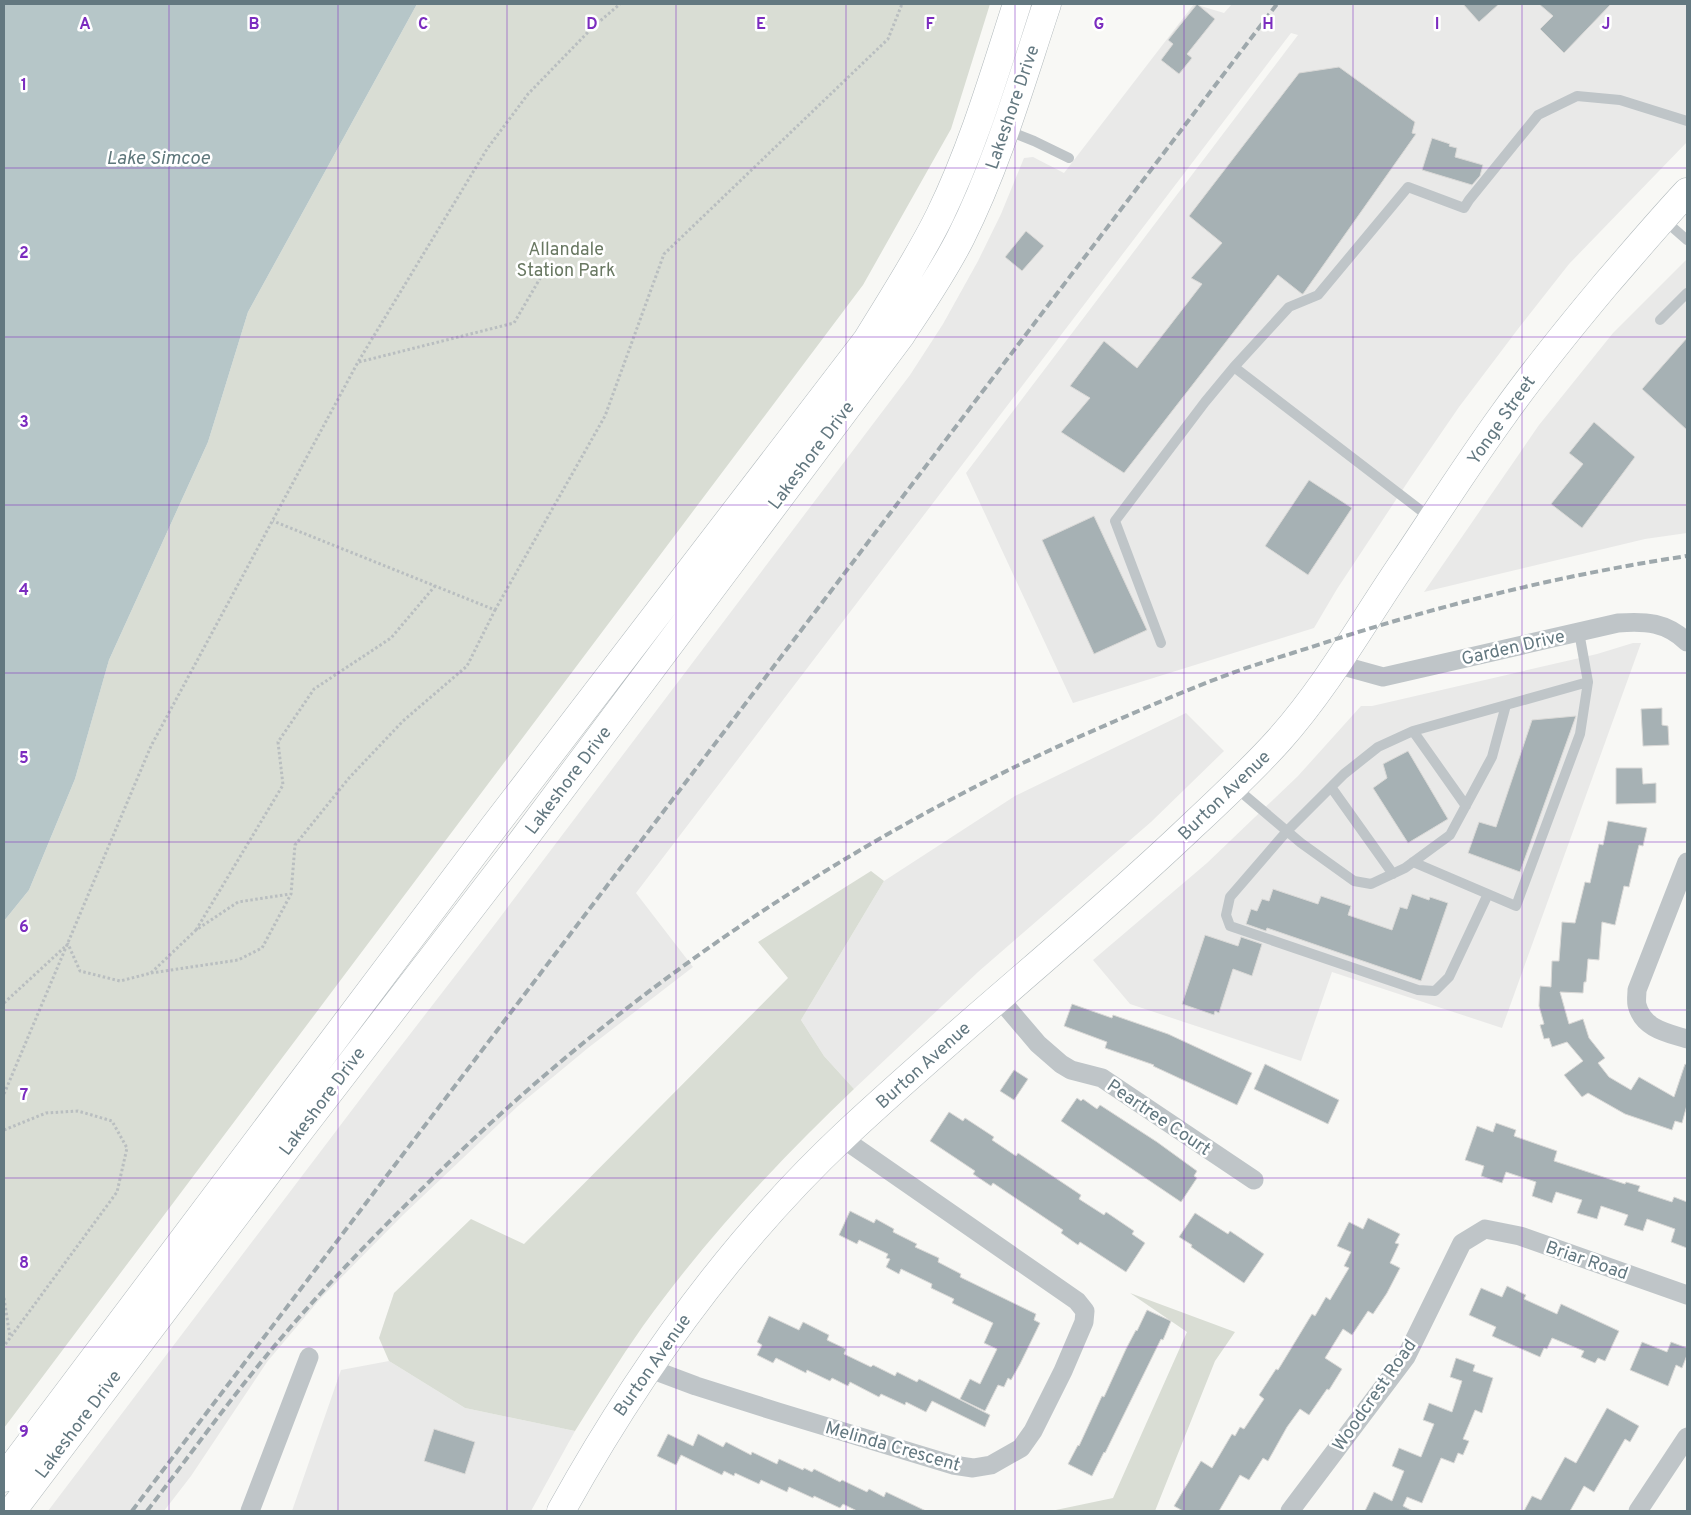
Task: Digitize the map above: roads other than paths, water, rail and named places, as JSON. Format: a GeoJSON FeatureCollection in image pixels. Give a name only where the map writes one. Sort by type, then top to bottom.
{"type":"FeatureCollection","features":[{"type":"Feature","properties":{"kind":"main road","name":"Lakeshore Drive"},"geometry":{"type":"LineString","coordinates":[[12,1511],[294,1138],[517,848],[901,335],[937,281],[961,236],[994,160],[992,126],[1017,4]]}},
{"type":"Feature","properties":{"kind":"main road","name":"Lakeshore Drive"},"geometry":{"type":"LineString","coordinates":[[4,1478],[487,836],[867,340],[907,276],[992,126],[1047,4]]}},
{"type":"Feature","properties":{"kind":"main road","name":"Yonge Street"},"geometry":{"type":"LineString","coordinates":[[1336,664],[1500,418],[1578,316],[1662,218],[1687,192]]}},
{"type":"Feature","properties":{"kind":"main road","name":"Burton Avenue"},"geometry":{"type":"LineString","coordinates":[[561,1511],[608,1429],[648,1368],[682,1321],[752,1234],[842,1138],[998,997],[1161,856],[1261,760],[1304,710],[1336,664]]}},
{"type":"Feature","properties":{"kind":"street","name":"Garden Drive"},"geometry":{"type":"LineString","coordinates":[[1336,664],[1383,676],[1618,623],[1643,621],[1666,627],[1687,642]]}},
{"type":"Feature","properties":{"kind":"street"},"geometry":{"type":"LineString","coordinates":[[1687,862],[1637,990],[1637,1006],[1651,1026],[1687,1039]]}},
{"type":"Feature","properties":{"kind":"street","name":"Peartree Court"},"geometry":{"type":"LineString","coordinates":[[998,997],[1038,1044],[1061,1064],[1071,1070],[1102,1078],[1254,1180]]}},
{"type":"Feature","properties":{"kind":"street","name":"Melinda Crescent"},"geometry":{"type":"LineString","coordinates":[[648,1368],[696,1386],[953,1466],[973,1468],[992,1465],[1021,1448],[1033,1431],[1063,1371],[1084,1322],[1084,1311],[1077,1301],[842,1138]]}},
{"type":"Feature","properties":{"kind":"street","name":"Briar Road"},"geometry":{"type":"LineString","coordinates":[[1485,1229],[1520,1236],[1687,1295]]}},
{"type":"Feature","properties":{"kind":"street","name":"Woodcrest Road"},"geometry":{"type":"LineString","coordinates":[[1290,1511],[1406,1357],[1462,1243],[1485,1229]]}},
{"type":"Feature","properties":{"kind":"street"},"geometry":{"type":"LineString","coordinates":[[250,1511],[309,1357]]}},
{"type":"Feature","properties":{"kind":"street"},"geometry":{"type":"LineString","coordinates":[[1638,1511],[1687,1437]]}},
{"type":"Feature","properties":{"kind":"lane"},"geometry":{"type":"LineString","coordinates":[[1160,643],[1115,521],[1234,366],[1289,307],[1318,296],[1408,187],[1464,208],[1538,115],[1577,96],[1620,100],[1687,121]]}},
{"type":"Feature","properties":{"kind":"lane"},"geometry":{"type":"LineString","coordinates":[[992,126],[1034,141],[1069,158]]}},
{"type":"Feature","properties":{"kind":"lane"},"geometry":{"type":"LineString","coordinates":[[1662,218],[1687,240]]}},
{"type":"Feature","properties":{"kind":"lane"},"geometry":{"type":"LineString","coordinates":[[1660,320],[1687,293]]}},
{"type":"Feature","properties":{"kind":"lane"},"geometry":{"type":"LineString","coordinates":[[1234,366],[1432,519]]}},
{"type":"Feature","properties":{"kind":"lane"},"geometry":{"type":"LineString","coordinates":[[1413,862],[1516,906],[1580,734],[1588,682],[1579,632]]}},
{"type":"Feature","properties":{"kind":"lane"},"geometry":{"type":"LineString","coordinates":[[1488,894],[1449,977],[1435,991],[1418,990],[1230,926],[1226,915],[1230,897],[1287,831],[1344,774],[1378,747],[1412,731],[1588,682]]}},
{"type":"Feature","properties":{"kind":"lane"},"geometry":{"type":"LineString","coordinates":[[1234,786],[1302,843],[1354,880],[1371,884],[1413,862],[1450,835],[1492,757],[1506,705]]}},
{"type":"Feature","properties":{"kind":"lane"},"geometry":{"type":"LineString","coordinates":[[1412,731],[1466,806]]}},
{"type":"Feature","properties":{"kind":"lane"},"geometry":{"type":"LineString","coordinates":[[1331,787],[1393,874]]}},
{"type":"Feature","properties":{"kind":"water","name":"Lake Simcoe"},"geometry":{"type":"Polygon","coordinates":[[[4,4],[417,4],[248,312],[208,442],[109,660],[75,779],[29,890],[4,921],[4,4]]]}},
{"type":"Feature","properties":{"kind":"railway"},"geometry":{"type":"LineString","coordinates":[[132,1511],[1277,4]]}},
{"type":"Feature","properties":{"kind":"railway"},"geometry":{"type":"LineString","coordinates":[[147,1511],[251,1374],[286,1332],[348,1264],[433,1178],[508,1108],[586,1041],[667,978],[752,918],[839,863],[929,811],[1020,764],[1199,685],[1234,672],[1376,627],[1464,602],[1553,581],[1687,556]]}},
{"type":"Feature","properties":{"kind":"park label","name":"Allandale Station Park"},"geometry":{"type":"Point","coordinates":[566,259]}}]}
